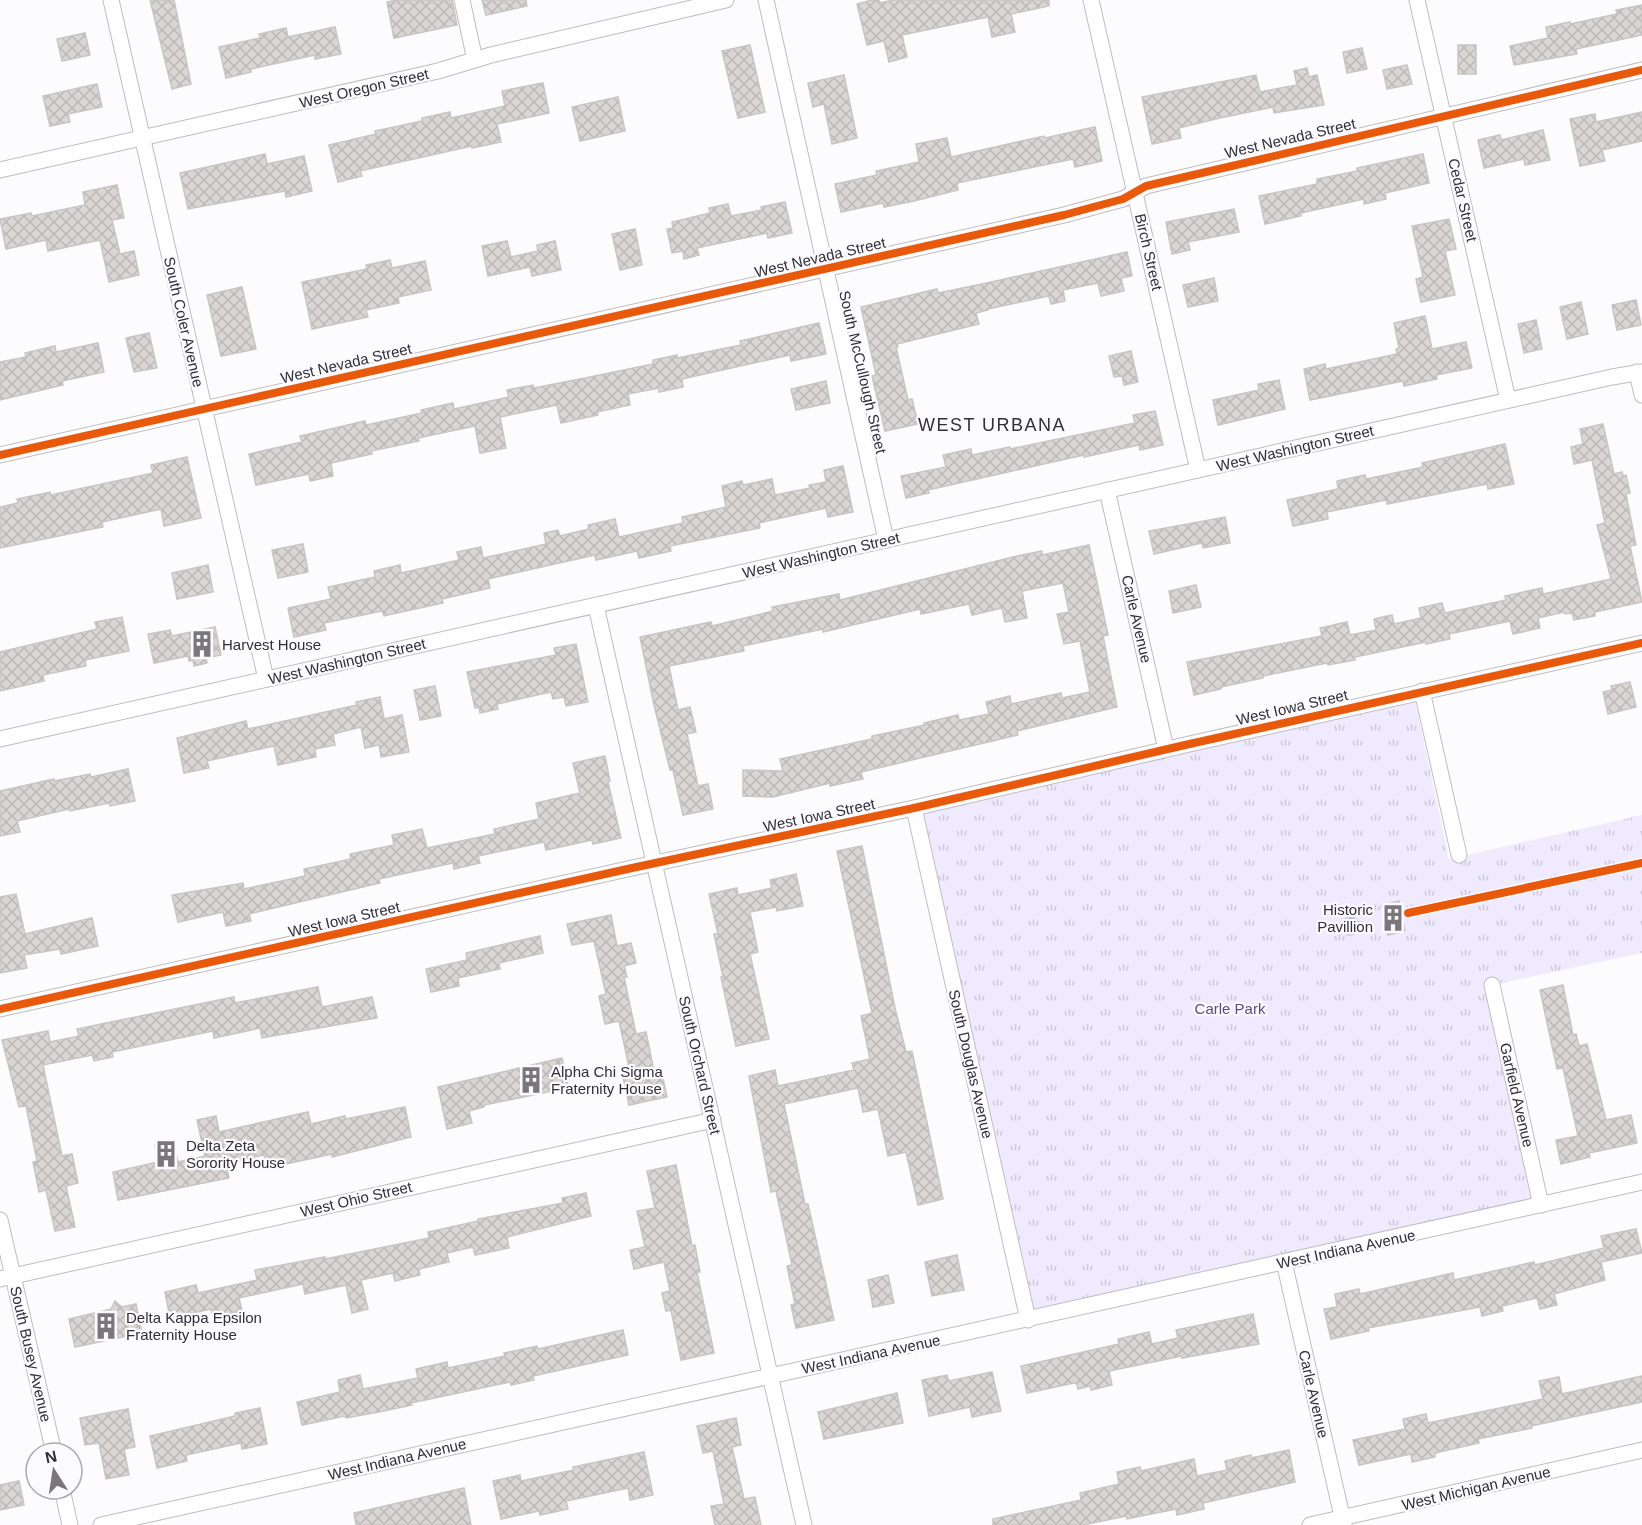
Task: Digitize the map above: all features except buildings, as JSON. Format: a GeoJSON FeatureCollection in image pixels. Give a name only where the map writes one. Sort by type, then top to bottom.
{"type":"FeatureCollection","features":[{"type":"Feature","properties":{"kind":"street","name":"South Coler Avenue"},"geometry":{"type":"LineString","coordinates":[[111,0],[266,679]]}},
{"type":"Feature","properties":{"kind":"street"},"geometry":{"type":"LineString","coordinates":[[462,0],[475,60]]}},
{"type":"Feature","properties":{"kind":"street","name":"West Oregon Street"},"geometry":{"type":"LineString","coordinates":[[0,170],[438,71],[475,60],[726,0]]}},
{"type":"Feature","properties":{"kind":"street","name":"South McCullough Street"},"geometry":{"type":"LineString","coordinates":[[766,0],[886,540]]}},
{"type":"Feature","properties":{"kind":"street","name":"Birch Street"},"geometry":{"type":"LineString","coordinates":[[1091,0],[1198,470]]}},
{"type":"Feature","properties":{"kind":"street","name":"Cedar Street"},"geometry":{"type":"LineString","coordinates":[[1417,0],[1508,400]]}},
{"type":"Feature","properties":{"kind":"street","name":"West Nevada Street"},"geometry":{"type":"LineString","coordinates":[[0,455],[1064,215],[1123,200],[1146,186],[1642,70]]}},
{"type":"Feature","properties":{"kind":"street"},"geometry":{"type":"LineString","coordinates":[[1640,372],[1642,395]]}},
{"type":"Feature","properties":{"kind":"street","name":"West Washington Street"},"geometry":{"type":"LineString","coordinates":[[0,739],[1640,372]]}},
{"type":"Feature","properties":{"kind":"street","name":"Carle Avenue"},"geometry":{"type":"LineString","coordinates":[[1107,490],[1166,749]]}},
{"type":"Feature","properties":{"kind":"street","name":"South Orchard Street"},"geometry":{"type":"LineString","coordinates":[[596,606],[804,1525]]}},
{"type":"Feature","properties":{"kind":"street","name":"West Iowa Street"},"geometry":{"type":"LineString","coordinates":[[0,1010],[914,808],[1166,749],[1642,643]]}},
{"type":"Feature","properties":{"kind":"street"},"geometry":{"type":"LineString","coordinates":[[1422,691],[1459,855]]}},
{"type":"Feature","properties":{"kind":"street","name":"South Douglas Avenue"},"geometry":{"type":"LineString","coordinates":[[914,808],[1028,1320]]}},
{"type":"Feature","properties":{"kind":"street","name":"Garfield Avenue"},"geometry":{"type":"LineString","coordinates":[[1492,985],[1541,1206]]}},
{"type":"Feature","properties":{"kind":"street","name":"West Ohio Street"},"geometry":{"type":"LineString","coordinates":[[7,1277],[713,1120]]}},
{"type":"Feature","properties":{"kind":"street","name":"West Indiana Avenue"},"geometry":{"type":"LineString","coordinates":[[101,1525],[1642,1182]]}},
{"type":"Feature","properties":{"kind":"street","name":"South Busey Avenue"},"geometry":{"type":"LineString","coordinates":[[0,1220],[7,1277],[51,1441]]}},
{"type":"Feature","properties":{"kind":"street","name":"Carle Avenue"},"geometry":{"type":"LineString","coordinates":[[1284,1262],[1343,1522]]}},
{"type":"Feature","properties":{"kind":"street","name":"West Michigan Avenue"},"geometry":{"type":"LineString","coordinates":[[1310,1525],[1343,1522],[1642,1450]]}},
{"type":"Feature","properties":{"kind":"street"},"geometry":{"type":"LineString","coordinates":[[65,1501],[70,1525]]}},
{"type":"Feature","properties":{"kind":"green space","name":"Carle Park"},"geometry":{"type":"Polygon","coordinates":[[[1415,701],[1449,859],[1642,815],[1642,953],[1492,985],[1541,1205],[1028,1320],[914,808],[1415,701]]]}},
{"type":"Feature","properties":{"kind":"water"},"geometry":{"type":"Polygon","coordinates":[[[1350,916],[1357,919],[1360,926],[1357,933],[1350,936],[1343,933],[1340,926],[1343,919],[1350,916]]]}},
{"type":"Feature","properties":{"kind":"cycle path"},"geometry":{"type":"LineString","coordinates":[[0,455],[1064,215],[1123,199],[1146,186],[1642,70]]}},
{"type":"Feature","properties":{"kind":"cycle path"},"geometry":{"type":"LineString","coordinates":[[0,1009],[632,868],[914,808],[1642,643]]}},
{"type":"Feature","properties":{"kind":"cycle path"},"geometry":{"type":"LineString","coordinates":[[1408,913],[1642,863]]}},
{"type":"Feature","properties":{"kind":"place","name":"Harvest House"},"geometry":{"type":"Point","coordinates":[202,644]}},
{"type":"Feature","properties":{"kind":"place","name":"Historic Pavillion"},"geometry":{"type":"Point","coordinates":[1393,918]}},
{"type":"Feature","properties":{"kind":"place","name":"Alpha Chi Sigma Fraternity House"},"geometry":{"type":"Point","coordinates":[531,1080]}},
{"type":"Feature","properties":{"kind":"place","name":"Delta Zeta Sorority House"},"geometry":{"type":"Point","coordinates":[166,1154]}},
{"type":"Feature","properties":{"kind":"place","name":"Delta Kappa Epsilon Fraternity House"},"geometry":{"type":"Point","coordinates":[106,1326]}},
{"type":"Feature","properties":{"kind":"district","name":"WEST URBANA"},"geometry":{"type":"Point","coordinates":[992,425]}}]}
